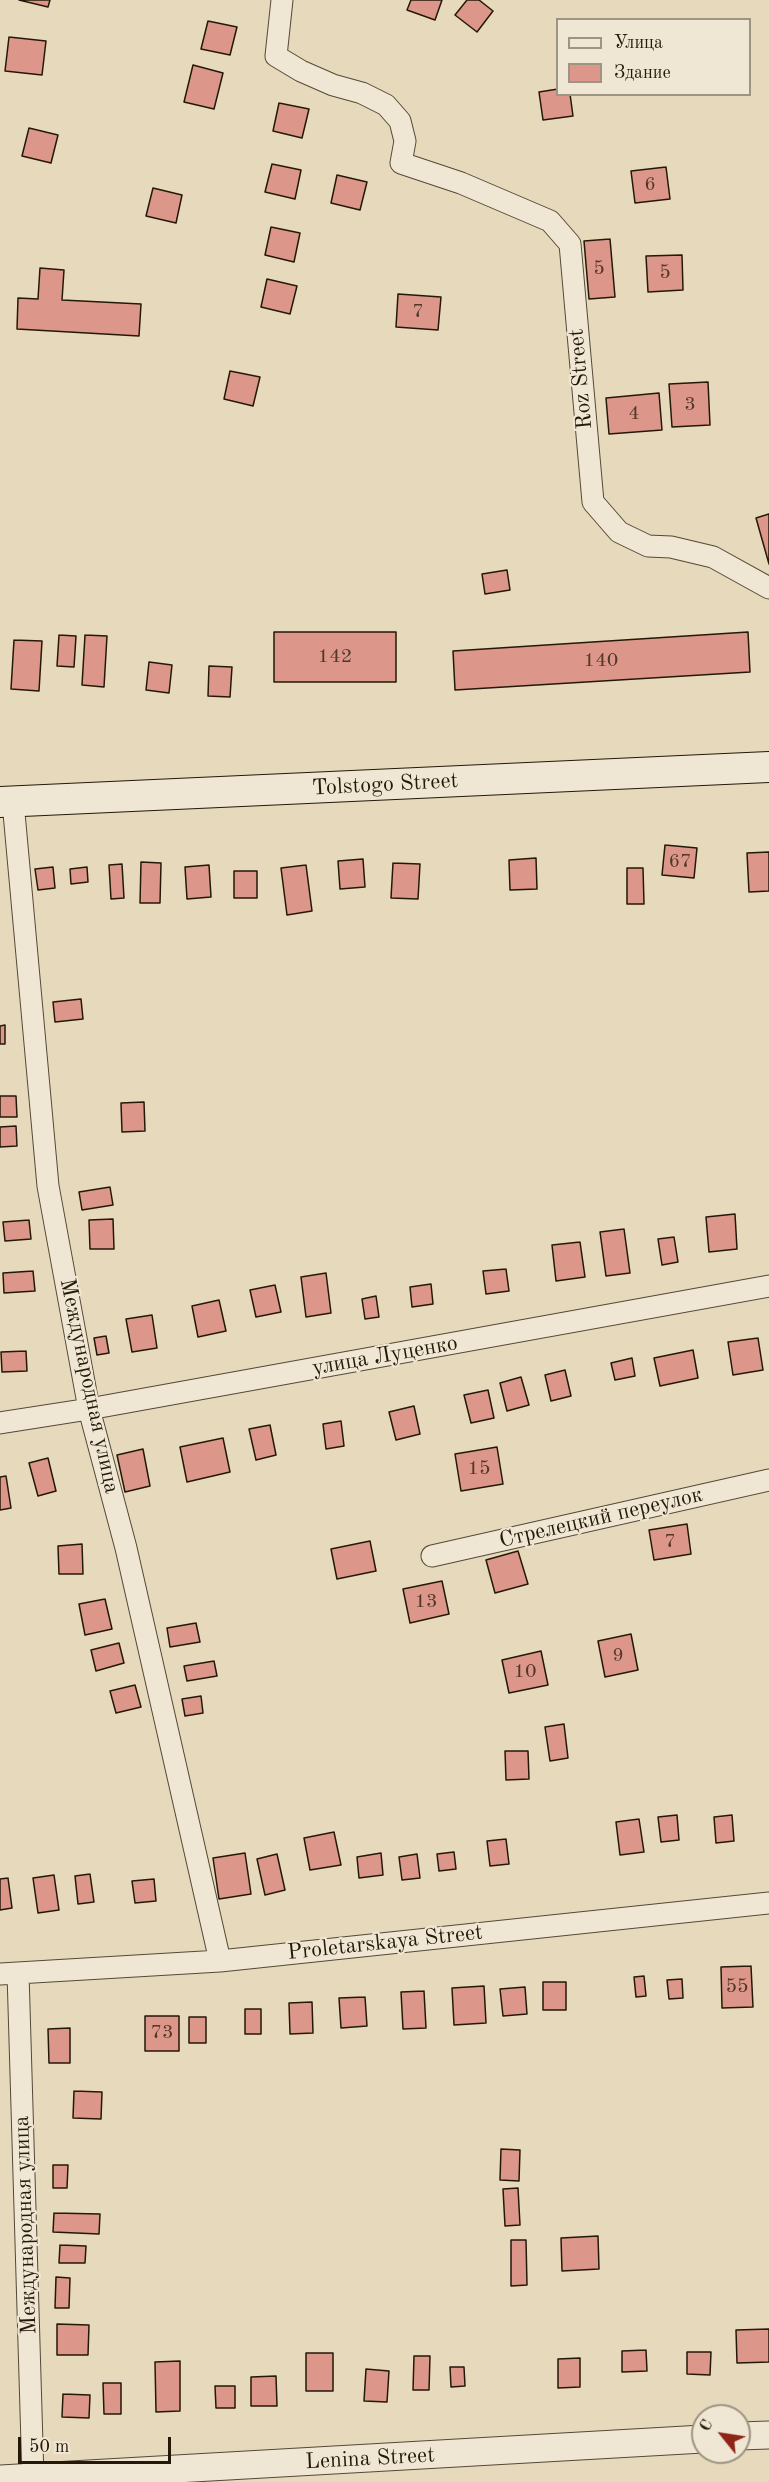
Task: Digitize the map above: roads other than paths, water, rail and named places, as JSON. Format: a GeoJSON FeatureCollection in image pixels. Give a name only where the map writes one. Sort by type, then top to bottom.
{"type":"FeatureCollection","features":[{"type":"Feature","properties":{"kind":"main road","name":"Tolstogo Street"},"geometry":{"type":"LineString","coordinates":[[6,802],[769,767]]}},
{"type":"Feature","properties":{"kind":"street","name":"Roz Street"},"geometry":{"type":"LineString","coordinates":[[282,0],[276,56],[323,80],[362,93],[386,105],[400,121],[405,141],[401,163],[460,183],[550,221],[570,244],[592,502],[619,532],[648,546],[671,547],[713,556],[769,588]]}},
{"type":"Feature","properties":{"kind":"street","name":"Международная улица"},"geometry":{"type":"LineString","coordinates":[[6,802],[48,1186],[89,1409],[126,1548],[220,1961]]}},
{"type":"Feature","properties":{"kind":"street","name":"улица Луценко"},"geometry":{"type":"LineString","coordinates":[[0,1423],[89,1409],[769,1286]]}},
{"type":"Feature","properties":{"kind":"street","name":"Стрелецкий переулок"},"geometry":{"type":"LineString","coordinates":[[432,1556],[769,1480]]}},
{"type":"Feature","properties":{"kind":"street","name":"Proletarskaya Street"},"geometry":{"type":"LineString","coordinates":[[9,1974],[220,1961],[769,1903]]}},
{"type":"Feature","properties":{"kind":"street","name":"Международная улица"},"geometry":{"type":"LineString","coordinates":[[9,1974],[33,2478]]}},
{"type":"Feature","properties":{"kind":"street"},"geometry":{"type":"LineString","coordinates":[[751,2436],[769,2435]]}},
{"type":"Feature","properties":{"kind":"street","name":"Lenina Street"},"geometry":{"type":"LineString","coordinates":[[0,2479],[90,2479],[691,2440]]}}]}
